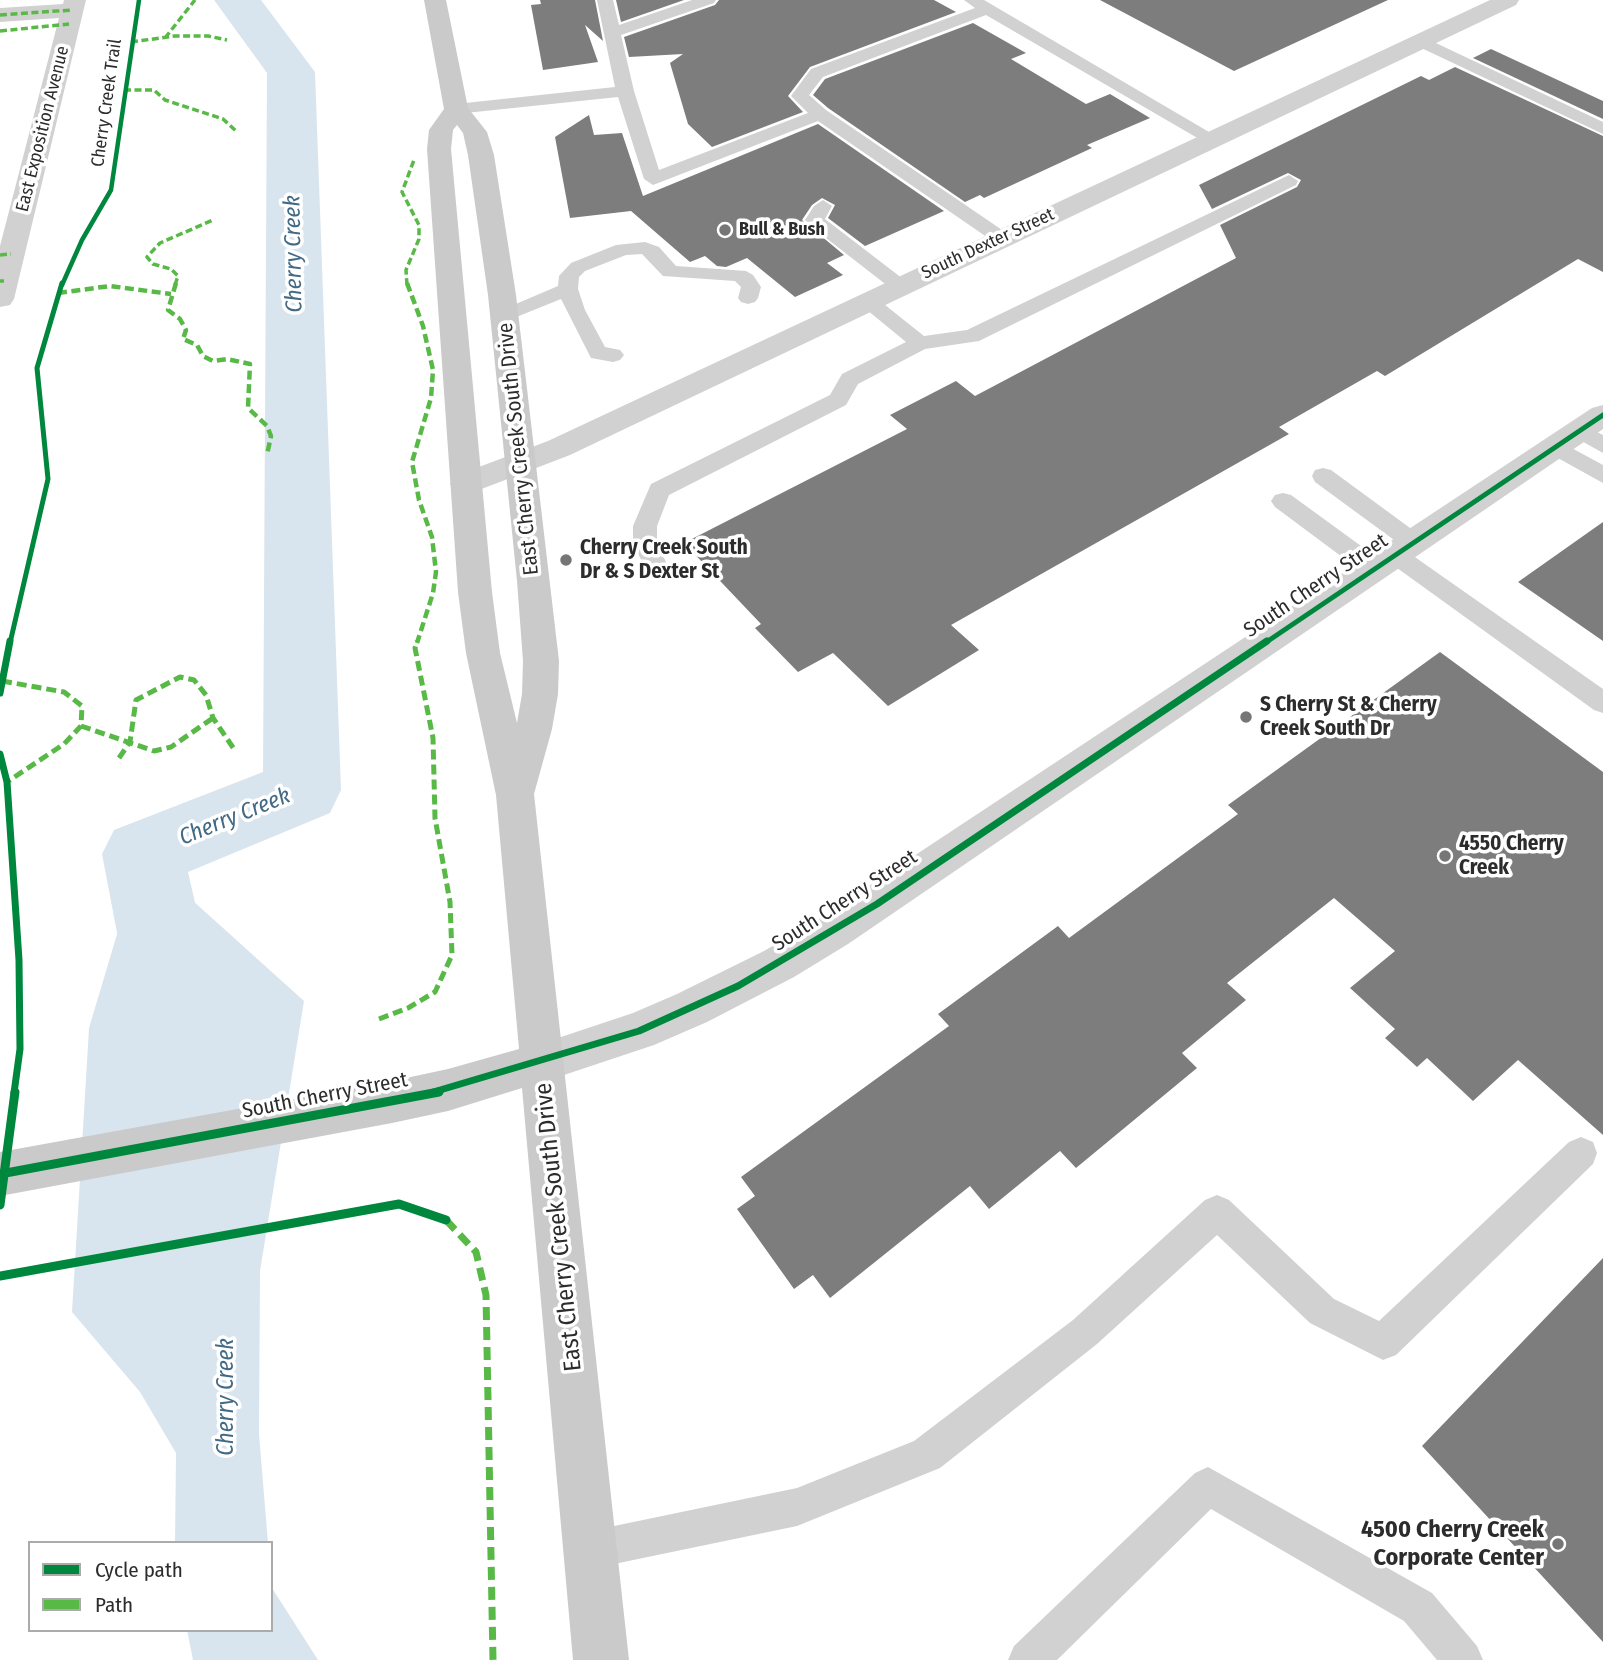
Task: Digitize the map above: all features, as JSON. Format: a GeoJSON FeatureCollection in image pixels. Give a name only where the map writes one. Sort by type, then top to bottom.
{"type":"FeatureCollection","features":[{"type":"Feature","properties":{"kind":"main road","name":"East Cherry Creek South Drive"},"geometry":{"type":"LineString","coordinates":[[435,0],[456,109],[471,124],[478,142],[504,316],[522,463],[541,661],[534,729],[515,795]]}},
{"type":"Feature","properties":{"kind":"main road","name":"East Cherry Creek South Drive"},"geometry":{"type":"LineString","coordinates":[[456,109],[441,130],[439,150],[466,484],[483,653],[515,795],[601,1660]]}},
{"type":"Feature","properties":{"kind":"main road","name":"South Cherry Street"},"geometry":{"type":"LineString","coordinates":[[0,1174],[393,1102],[448,1090],[542,1062]]}},
{"type":"Feature","properties":{"kind":"street","name":"South Dexter Street"},"geometry":{"type":"LineString","coordinates":[[466,484],[522,463],[1508,0]]}},
{"type":"Feature","properties":{"kind":"street"},"geometry":{"type":"LineString","coordinates":[[0,15],[72,11]]}},
{"type":"Feature","properties":{"kind":"street"},"geometry":{"type":"LineString","coordinates":[[0,31],[72,11]]}},
{"type":"Feature","properties":{"kind":"street","name":"East Exposition Avenue"},"geometry":{"type":"LineString","coordinates":[[3,274],[72,11]]}},
{"type":"Feature","properties":{"kind":"street","name":"South Cherry Street"},"geometry":{"type":"LineString","coordinates":[[542,1062],[639,1031],[726,992],[779,964],[877,904],[1394,554],[1585,434]]}},
{"type":"Feature","properties":{"kind":"lane"},"geometry":{"type":"LineString","coordinates":[[605,0],[625,91],[653,179],[820,114]]}},
{"type":"Feature","properties":{"kind":"lane"},"geometry":{"type":"LineString","coordinates":[[612,33],[708,0]]}},
{"type":"Feature","properties":{"kind":"lane"},"geometry":{"type":"LineString","coordinates":[[1001,238],[820,114],[800,96],[817,73],[980,4],[1212,139]]}},
{"type":"Feature","properties":{"kind":"lane"},"geometry":{"type":"LineString","coordinates":[[1421,41],[1603,129]]}},
{"type":"Feature","properties":{"kind":"lane"},"geometry":{"type":"LineString","coordinates":[[456,109],[625,91]]}},
{"type":"Feature","properties":{"kind":"lane"},"geometry":{"type":"LineString","coordinates":[[654,562],[645,543],[645,526],[659,490],[838,400],[850,379],[920,343],[972,336],[1289,181]]}},
{"type":"Feature","properties":{"kind":"lane"},"geometry":{"type":"LineString","coordinates":[[824,206],[815,220],[900,285]]}},
{"type":"Feature","properties":{"kind":"lane"},"geometry":{"type":"LineString","coordinates":[[612,355],[598,353],[575,310],[568,289],[569,276],[578,267],[623,248],[645,248],[652,251],[670,272],[739,275],[746,279],[751,287],[748,298]]}},
{"type":"Feature","properties":{"kind":"lane"},"geometry":{"type":"LineString","coordinates":[[504,316],[568,289]]}},
{"type":"Feature","properties":{"kind":"lane"},"geometry":{"type":"LineString","coordinates":[[868,300],[920,343]]}},
{"type":"Feature","properties":{"kind":"lane"},"geometry":{"type":"LineString","coordinates":[[1585,434],[1603,475]]}},
{"type":"Feature","properties":{"kind":"lane"},"geometry":{"type":"LineString","coordinates":[[1323,476],[1394,554]]}},
{"type":"Feature","properties":{"kind":"lane"},"geometry":{"type":"LineString","coordinates":[[1283,501],[1394,554],[1603,702]]}},
{"type":"Feature","properties":{"kind":"lane"},"geometry":{"type":"LineString","coordinates":[[590,1550],[797,1507],[927,1455],[1085,1332],[1217,1212],[1322,1311],[1383,1342],[1581,1153]]}},
{"type":"Feature","properties":{"kind":"lane"},"geometry":{"type":"LineString","coordinates":[[1028,1660],[1208,1486],[1418,1607],[1463,1660]]}},
{"type":"Feature","properties":{"kind":"water"},"geometry":{"type":"Polygon","coordinates":[[[141,854],[304,1001],[260,1271],[259,1434],[268,1541],[175,1541],[176,1453],[140,1392],[72,1312],[89,1028],[141,854]]]}},
{"type":"Feature","properties":{"kind":"water"},"geometry":{"type":"Polygon","coordinates":[[[273,1590],[318,1660],[193,1660],[187,1632],[273,1632],[273,1590]]]}},
{"type":"Feature","properties":{"kind":"building"},"geometry":{"type":"Polygon","coordinates":[[[540,0],[595,0],[603,41],[585,25],[598,62],[543,70],[531,5],[541,4],[540,0]]]}},
{"type":"Feature","properties":{"kind":"building"},"geometry":{"type":"Polygon","coordinates":[[[616,0],[684,0],[621,22],[616,0]]]}},
{"type":"Feature","properties":{"kind":"building"},"geometry":{"type":"Polygon","coordinates":[[[719,0],[934,0],[956,12],[810,67],[788,96],[803,112],[712,147],[688,124],[670,63],[683,54],[629,57],[624,37],[715,5],[719,0]]]}},
{"type":"Feature","properties":{"kind":"building"},"geometry":{"type":"Polygon","coordinates":[[[1100,0],[1388,0],[1234,71],[1100,0]]]}},
{"type":"Feature","properties":{"kind":"building"},"geometry":{"type":"Polygon","coordinates":[[[973,23],[1026,53],[1011,59],[1086,104],[1110,94],[1150,118],[1087,145],[1092,148],[984,198],[980,195],[965,202],[813,95],[825,79],[973,23]]]}},
{"type":"Feature","properties":{"kind":"building"},"geometry":{"type":"Polygon","coordinates":[[[1491,49],[1603,101],[1603,119],[1473,58],[1491,49]]]}},
{"type":"Feature","properties":{"kind":"building"},"geometry":{"type":"Polygon","coordinates":[[[1455,67],[1603,136],[1603,272],[1578,259],[1385,376],[1377,371],[1279,427],[1289,434],[951,625],[979,650],[888,706],[833,653],[798,672],[755,628],[761,624],[684,543],[907,429],[890,415],[956,381],[975,396],[1236,258],[1220,225],[1297,187],[1301,180],[1288,173],[1212,209],[1199,185],[1421,76],[1429,80],[1455,67]]]}},
{"type":"Feature","properties":{"kind":"building"},"geometry":{"type":"Polygon","coordinates":[[[589,115],[594,135],[622,133],[643,196],[818,124],[944,211],[865,246],[828,218],[835,205],[822,198],[812,205],[802,220],[844,255],[827,263],[843,275],[795,297],[747,258],[726,267],[717,266],[705,256],[690,262],[631,211],[570,218],[555,137],[589,115]]]}},
{"type":"Feature","properties":{"kind":"building"},"geometry":{"type":"Polygon","coordinates":[[[1603,522],[1603,641],[1518,582],[1603,522]]]}},
{"type":"Feature","properties":{"kind":"building"},"geometry":{"type":"Polygon","coordinates":[[[1440,652],[1603,772],[1603,1135],[1518,1060],[1473,1101],[1427,1058],[1417,1067],[1385,1038],[1395,1029],[1350,988],[1395,951],[1334,898],[1227,983],[1246,1000],[1182,1053],[1197,1068],[1076,1168],[1060,1151],[989,1209],[970,1186],[830,1298],[813,1275],[794,1289],[737,1209],[755,1196],[741,1177],[949,1026],[938,1014],[1058,926],[1069,938],[1238,814],[1228,805],[1440,652]]]}},
{"type":"Feature","properties":{"kind":"building","name":"4500 Cherry Creek Corporate Center"},"geometry":{"type":"Polygon","coordinates":[[[1603,1258],[1603,1642],[1422,1446],[1603,1258]]]}},
{"type":"Feature","properties":{"kind":"waterway","name":"Cherry Creek"},"geometry":{"type":"LineString","coordinates":[[166,964],[143,854],[302,790],[291,72],[237,0]]}},
{"type":"Feature","properties":{"kind":"marked path"},"geometry":{"type":"LineString","coordinates":[[165,38],[195,0]]}},
{"type":"Feature","properties":{"kind":"marked path"},"geometry":{"type":"LineString","coordinates":[[0,15],[72,10]]}},
{"type":"Feature","properties":{"kind":"marked path"},"geometry":{"type":"LineString","coordinates":[[0,31],[69,24]]}},
{"type":"Feature","properties":{"kind":"marked path"},"geometry":{"type":"LineString","coordinates":[[131,42],[175,36],[208,36],[227,40]]}},
{"type":"Feature","properties":{"kind":"marked path"},"geometry":{"type":"LineString","coordinates":[[124,90],[154,90],[165,100],[223,119],[236,131]]}},
{"type":"Feature","properties":{"kind":"marked path"},"geometry":{"type":"LineString","coordinates":[[379,1019],[408,1008],[435,992],[452,955],[450,902],[435,818],[433,738],[415,648],[433,593],[436,572],[432,537],[419,500],[412,462],[431,398],[433,370],[423,326],[407,289],[406,270],[419,239],[419,225],[402,192],[414,160]]}},
{"type":"Feature","properties":{"kind":"marked path"},"geometry":{"type":"LineString","coordinates":[[213,220],[160,243],[147,257],[153,264],[171,269],[178,276],[168,310],[180,319],[186,330],[183,339],[197,345],[203,356],[213,361],[227,359],[250,364],[248,408],[267,426],[271,436],[267,455]]}},
{"type":"Feature","properties":{"kind":"marked path"},"geometry":{"type":"LineString","coordinates":[[0,255],[11,254]]}},
{"type":"Feature","properties":{"kind":"marked path"},"geometry":{"type":"LineString","coordinates":[[58,293],[110,286],[171,294]]}},
{"type":"Feature","properties":{"kind":"marked path"},"geometry":{"type":"LineString","coordinates":[[119,758],[130,742],[136,700],[180,677],[194,680],[206,695],[213,718],[234,749]]}},
{"type":"Feature","properties":{"kind":"marked path"},"geometry":{"type":"LineString","coordinates":[[2,681],[64,692],[82,706],[81,726],[64,744],[7,782]]}},
{"type":"Feature","properties":{"kind":"marked path"},"geometry":{"type":"LineString","coordinates":[[81,726],[154,751],[171,747],[213,718]]}},
{"type":"Feature","properties":{"kind":"marked path"},"geometry":{"type":"LineString","coordinates":[[446,1220],[476,1252],[486,1295],[493,1660]]}},
{"type":"Feature","properties":{"kind":"cycle path","name":"Cherry Creek Trail"},"geometry":{"type":"LineString","coordinates":[[0,693],[24,574],[48,479],[37,368],[58,293],[82,240],[111,190],[139,0]]}},
{"type":"Feature","properties":{"kind":"cycle path"},"geometry":{"type":"LineString","coordinates":[[0,1174],[448,1090],[639,1031],[738,986],[877,904],[1603,415]]}},
{"type":"Feature","properties":{"kind":"cycle path"},"geometry":{"type":"LineString","coordinates":[[0,754],[7,782],[19,960],[20,1049],[0,1205]]}},
{"type":"Feature","properties":{"kind":"cycle path"},"geometry":{"type":"LineString","coordinates":[[0,1276],[399,1204],[446,1220]]}},
{"type":"Feature","properties":{"kind":"place","name":"Bull & Bush"},"geometry":{"type":"Point","coordinates":[725,230]}},
{"type":"Feature","properties":{"kind":"place","name":"Cherry Creek South Dr & S Dexter St"},"geometry":{"type":"Point","coordinates":[566,560]}},
{"type":"Feature","properties":{"kind":"place","name":"S Cherry St & Cherry Creek South Dr"},"geometry":{"type":"Point","coordinates":[1246,717]}},
{"type":"Feature","properties":{"kind":"place","name":"4550 Cherry Creek"},"geometry":{"type":"Point","coordinates":[1445,856]}},
{"type":"Feature","properties":{"kind":"place","name":"4500 Cherry Creek Corporate Center"},"geometry":{"type":"Point","coordinates":[1558,1544]}}]}
